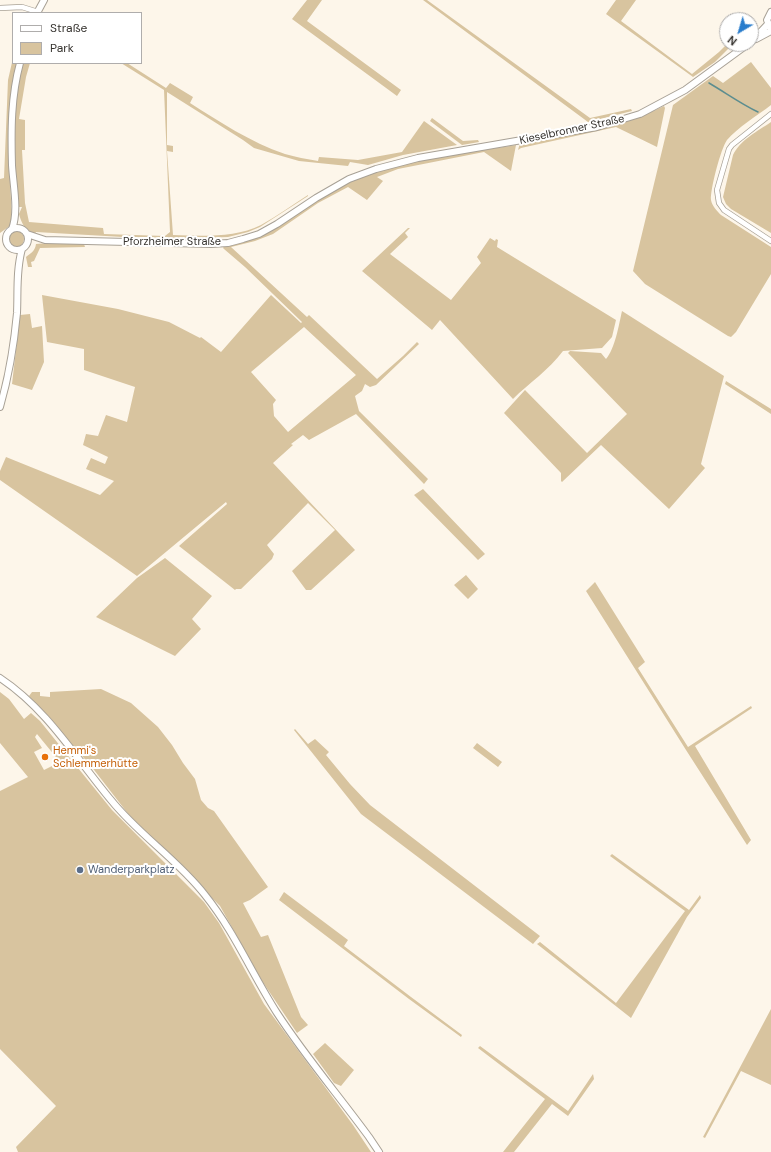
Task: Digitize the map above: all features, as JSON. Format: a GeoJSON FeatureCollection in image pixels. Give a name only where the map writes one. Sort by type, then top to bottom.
{"type":"FeatureCollection","features":[{"type":"Feature","properties":{"kind":"street"},"geometry":{"type":"LineString","coordinates":[[0,8],[22,7],[38,12],[44,0]]}},
{"type":"Feature","properties":{"kind":"street"},"geometry":{"type":"LineString","coordinates":[[770,28],[768,16],[771,12]]}},
{"type":"Feature","properties":{"kind":"street","name":"Kieselbronner Straße"},"geometry":{"type":"LineString","coordinates":[[759,36],[770,28]]}},
{"type":"Feature","properties":{"kind":"street","name":"Kieselbronner Straße"},"geometry":{"type":"LineString","coordinates":[[376,169],[418,158],[597,127],[631,118],[651,109],[685,90],[736,52]]}},
{"type":"Feature","properties":{"kind":"street"},"geometry":{"type":"LineString","coordinates":[[18,269],[6,238],[14,224],[15,212],[11,128],[20,64]]}},
{"type":"Feature","properties":{"kind":"street"},"geometry":{"type":"LineString","coordinates":[[771,114],[729,149],[717,190],[719,203],[724,210],[771,241]]}},
{"type":"Feature","properties":{"kind":"street","name":"Pforzheimer Straße"},"geometry":{"type":"LineString","coordinates":[[25,247],[45,240],[194,244],[228,243],[259,234],[332,188],[349,179],[376,169]]}},
{"type":"Feature","properties":{"kind":"street"},"geometry":{"type":"LineString","coordinates":[[0,407],[12,352],[17,314],[18,269],[28,240],[15,212]]}},
{"type":"Feature","properties":{"kind":"street"},"geometry":{"type":"LineString","coordinates":[[0,236],[18,228],[25,231]]}},
{"type":"Feature","properties":{"kind":"street","name":"Pforzheimer Straße"},"geometry":{"type":"LineString","coordinates":[[25,231],[45,240]]}},
{"type":"Feature","properties":{"kind":"street"},"geometry":{"type":"LineString","coordinates":[[0,241],[16,250],[25,247]]}},
{"type":"Feature","properties":{"kind":"street"},"geometry":{"type":"LineString","coordinates":[[0,678],[19,692],[47,719],[123,814],[185,873],[204,894],[225,923],[263,990],[285,1025],[379,1152]]}},
{"type":"Feature","properties":{"kind":"green space"},"geometry":{"type":"Polygon","coordinates":[[[307,0],[322,0],[307,21],[401,90],[397,96],[292,19],[307,0]]]}},
{"type":"Feature","properties":{"kind":"green space"},"geometry":{"type":"Polygon","coordinates":[[[423,0],[427,0],[590,118],[631,109],[632,111],[588,122],[423,0]]]}},
{"type":"Feature","properties":{"kind":"green space"},"geometry":{"type":"Polygon","coordinates":[[[616,0],[636,0],[621,21],[692,74],[719,52],[725,52],[715,62],[693,77],[606,14],[616,0]]]}},
{"type":"Feature","properties":{"kind":"green space"},"geometry":{"type":"Polygon","coordinates":[[[12,62],[12,64],[18,64],[10,179],[12,221],[11,225],[0,233],[0,179],[4,178],[8,80],[12,62]]]}},
{"type":"Feature","properties":{"kind":"green space"},"geometry":{"type":"Polygon","coordinates":[[[751,62],[771,88],[771,105],[742,126],[727,140],[716,169],[711,200],[716,210],[721,215],[771,247],[771,274],[736,332],[731,337],[645,284],[633,271],[673,105],[713,76],[723,83],[751,62]]]}},
{"type":"Feature","properties":{"kind":"green space"},"geometry":{"type":"Polygon","coordinates":[[[23,64],[30,64],[19,119],[25,120],[25,150],[22,150],[25,203],[29,222],[103,228],[104,234],[165,236],[170,232],[164,90],[123,64],[129,64],[166,88],[170,83],[193,97],[190,103],[247,138],[293,156],[318,161],[319,157],[358,160],[402,152],[424,121],[457,145],[403,155],[368,165],[350,162],[348,166],[299,161],[254,148],[167,92],[167,145],[173,146],[173,152],[167,151],[173,235],[218,235],[251,229],[267,222],[308,196],[260,227],[228,237],[123,237],[36,232],[34,235],[24,226],[19,214],[22,207],[18,207],[17,205],[14,134],[19,81],[23,64]]]}},
{"type":"Feature","properties":{"kind":"green space"},"geometry":{"type":"Polygon","coordinates":[[[664,106],[665,108],[657,147],[616,127],[521,148],[518,150],[520,143],[612,126],[647,114],[664,106]]]}},
{"type":"Feature","properties":{"kind":"green space"},"geometry":{"type":"Polygon","coordinates":[[[432,118],[463,141],[478,140],[479,142],[462,145],[430,121],[432,118]]]}},
{"type":"Feature","properties":{"kind":"green space"},"geometry":{"type":"Polygon","coordinates":[[[771,122],[771,233],[731,209],[726,204],[723,197],[733,155],[736,150],[750,136],[771,122]]]}},
{"type":"Feature","properties":{"kind":"green space"},"geometry":{"type":"Polygon","coordinates":[[[516,145],[511,171],[484,152],[398,169],[377,177],[383,181],[367,200],[348,187],[318,203],[273,234],[255,241],[231,247],[307,317],[309,315],[377,379],[417,342],[419,344],[376,385],[370,387],[365,384],[362,391],[355,396],[359,411],[428,479],[424,484],[356,414],[309,440],[303,435],[291,444],[293,445],[273,463],[355,550],[311,590],[306,590],[292,571],[335,530],[308,503],[267,545],[274,554],[272,559],[241,589],[235,590],[179,546],[227,504],[226,502],[137,576],[0,480],[0,471],[6,457],[100,495],[114,481],[86,469],[91,458],[105,464],[108,457],[83,445],[86,434],[98,436],[106,415],[127,422],[135,387],[84,370],[84,349],[47,342],[42,295],[118,309],[169,322],[200,338],[201,337],[221,352],[271,295],[301,323],[302,322],[223,248],[225,245],[242,242],[273,229],[330,192],[365,176],[407,163],[516,145]],[[304,327],[251,372],[276,400],[273,404],[274,416],[288,432],[356,375],[304,327]]]}},
{"type":"Feature","properties":{"kind":"green space"},"geometry":{"type":"Polygon","coordinates":[[[408,228],[410,228],[405,233],[408,237],[390,254],[451,300],[481,263],[477,257],[490,238],[495,241],[496,239],[498,240],[497,247],[616,320],[612,337],[602,348],[563,351],[545,370],[513,399],[440,320],[432,330],[362,271],[408,228]]]}},
{"type":"Feature","properties":{"kind":"green space"},"geometry":{"type":"Polygon","coordinates":[[[13,231],[19,231],[24,236],[22,245],[19,247],[13,247],[8,242],[8,236],[13,231]]]}},
{"type":"Feature","properties":{"kind":"green space"},"geometry":{"type":"Polygon","coordinates":[[[36,244],[84,244],[85,247],[40,248],[34,261],[31,262],[32,267],[28,267],[26,257],[34,250],[36,244]]]}},
{"type":"Feature","properties":{"kind":"green space"},"geometry":{"type":"Polygon","coordinates":[[[622,311],[724,376],[701,464],[705,468],[669,509],[601,445],[562,482],[561,473],[504,413],[525,390],[587,453],[627,414],[568,353],[570,351],[601,353],[606,359],[614,343],[622,311]]]}},
{"type":"Feature","properties":{"kind":"green space"},"geometry":{"type":"Polygon","coordinates":[[[30,314],[32,328],[42,326],[44,362],[32,390],[12,384],[20,315],[30,314]]]}},
{"type":"Feature","properties":{"kind":"green space"},"geometry":{"type":"Polygon","coordinates":[[[726,381],[771,409],[771,414],[725,384],[726,381]]]}},
{"type":"Feature","properties":{"kind":"green space"},"geometry":{"type":"Polygon","coordinates":[[[423,489],[485,554],[478,560],[414,495],[423,489]]]}},
{"type":"Feature","properties":{"kind":"green space"},"geometry":{"type":"Polygon","coordinates":[[[165,558],[212,596],[192,619],[201,629],[175,656],[96,617],[137,578],[165,558]]]}},
{"type":"Feature","properties":{"kind":"green space"},"geometry":{"type":"Polygon","coordinates":[[[466,575],[478,589],[468,599],[454,585],[466,575]]]}},
{"type":"Feature","properties":{"kind":"green space"},"geometry":{"type":"Polygon","coordinates":[[[595,582],[645,662],[638,668],[688,747],[751,706],[752,708],[695,746],[751,840],[747,845],[586,591],[595,582]]]}},
{"type":"Feature","properties":{"kind":"green space"},"geometry":{"type":"Polygon","coordinates":[[[101,689],[131,703],[158,727],[195,779],[201,800],[208,808],[214,811],[268,887],[250,900],[243,903],[261,937],[268,935],[301,1017],[308,1025],[297,1033],[262,981],[220,906],[129,815],[91,766],[29,696],[32,692],[40,692],[40,696],[50,697],[50,692],[101,689]]]}},
{"type":"Feature","properties":{"kind":"green space"},"geometry":{"type":"Polygon","coordinates":[[[0,692],[9,699],[24,719],[31,713],[40,721],[112,810],[204,902],[219,923],[264,1004],[353,1125],[371,1152],[18,1152],[16,1147],[56,1106],[0,1049],[0,791],[28,777],[0,743],[0,692]],[[37,734],[35,737],[42,748],[34,752],[44,770],[60,762],[37,734]]]}},
{"type":"Feature","properties":{"kind":"green space"},"geometry":{"type":"Polygon","coordinates":[[[295,729],[308,744],[315,739],[329,752],[326,755],[370,805],[540,936],[533,944],[361,814],[294,730],[295,729]]]}},
{"type":"Feature","properties":{"kind":"green space"},"geometry":{"type":"Polygon","coordinates":[[[477,743],[502,762],[498,767],[473,748],[477,743]]]}},
{"type":"Feature","properties":{"kind":"green space"},"geometry":{"type":"Polygon","coordinates":[[[612,854],[689,910],[700,895],[701,898],[687,917],[631,1018],[537,944],[540,942],[616,1003],[685,911],[610,856],[612,854]]]}},
{"type":"Feature","properties":{"kind":"green space"},"geometry":{"type":"Polygon","coordinates":[[[284,892],[348,940],[344,946],[462,1035],[461,1037],[279,900],[284,892]]]}},
{"type":"Feature","properties":{"kind":"green space"},"geometry":{"type":"Polygon","coordinates":[[[771,1009],[771,1085],[741,1071],[705,1138],[703,1137],[771,1009]]]}},
{"type":"Feature","properties":{"kind":"green space"},"geometry":{"type":"Polygon","coordinates":[[[325,1043],[354,1070],[341,1086],[334,1083],[313,1054],[325,1043]]]}},
{"type":"Feature","properties":{"kind":"green space"},"geometry":{"type":"Polygon","coordinates":[[[480,1046],[568,1111],[593,1074],[594,1079],[568,1116],[552,1104],[514,1152],[503,1152],[545,1099],[478,1048],[480,1046]]]}},
{"type":"Feature","properties":{"kind":"waterway"},"geometry":{"type":"LineString","coordinates":[[709,83],[758,112]]}},
{"type":"Feature","properties":{"kind":"place","name":"Hemmi's Schlemmerhütte"},"geometry":{"type":"Point","coordinates":[45,757]}},
{"type":"Feature","properties":{"kind":"place","name":"Wanderparkplatz"},"geometry":{"type":"Point","coordinates":[80,870]}}]}
